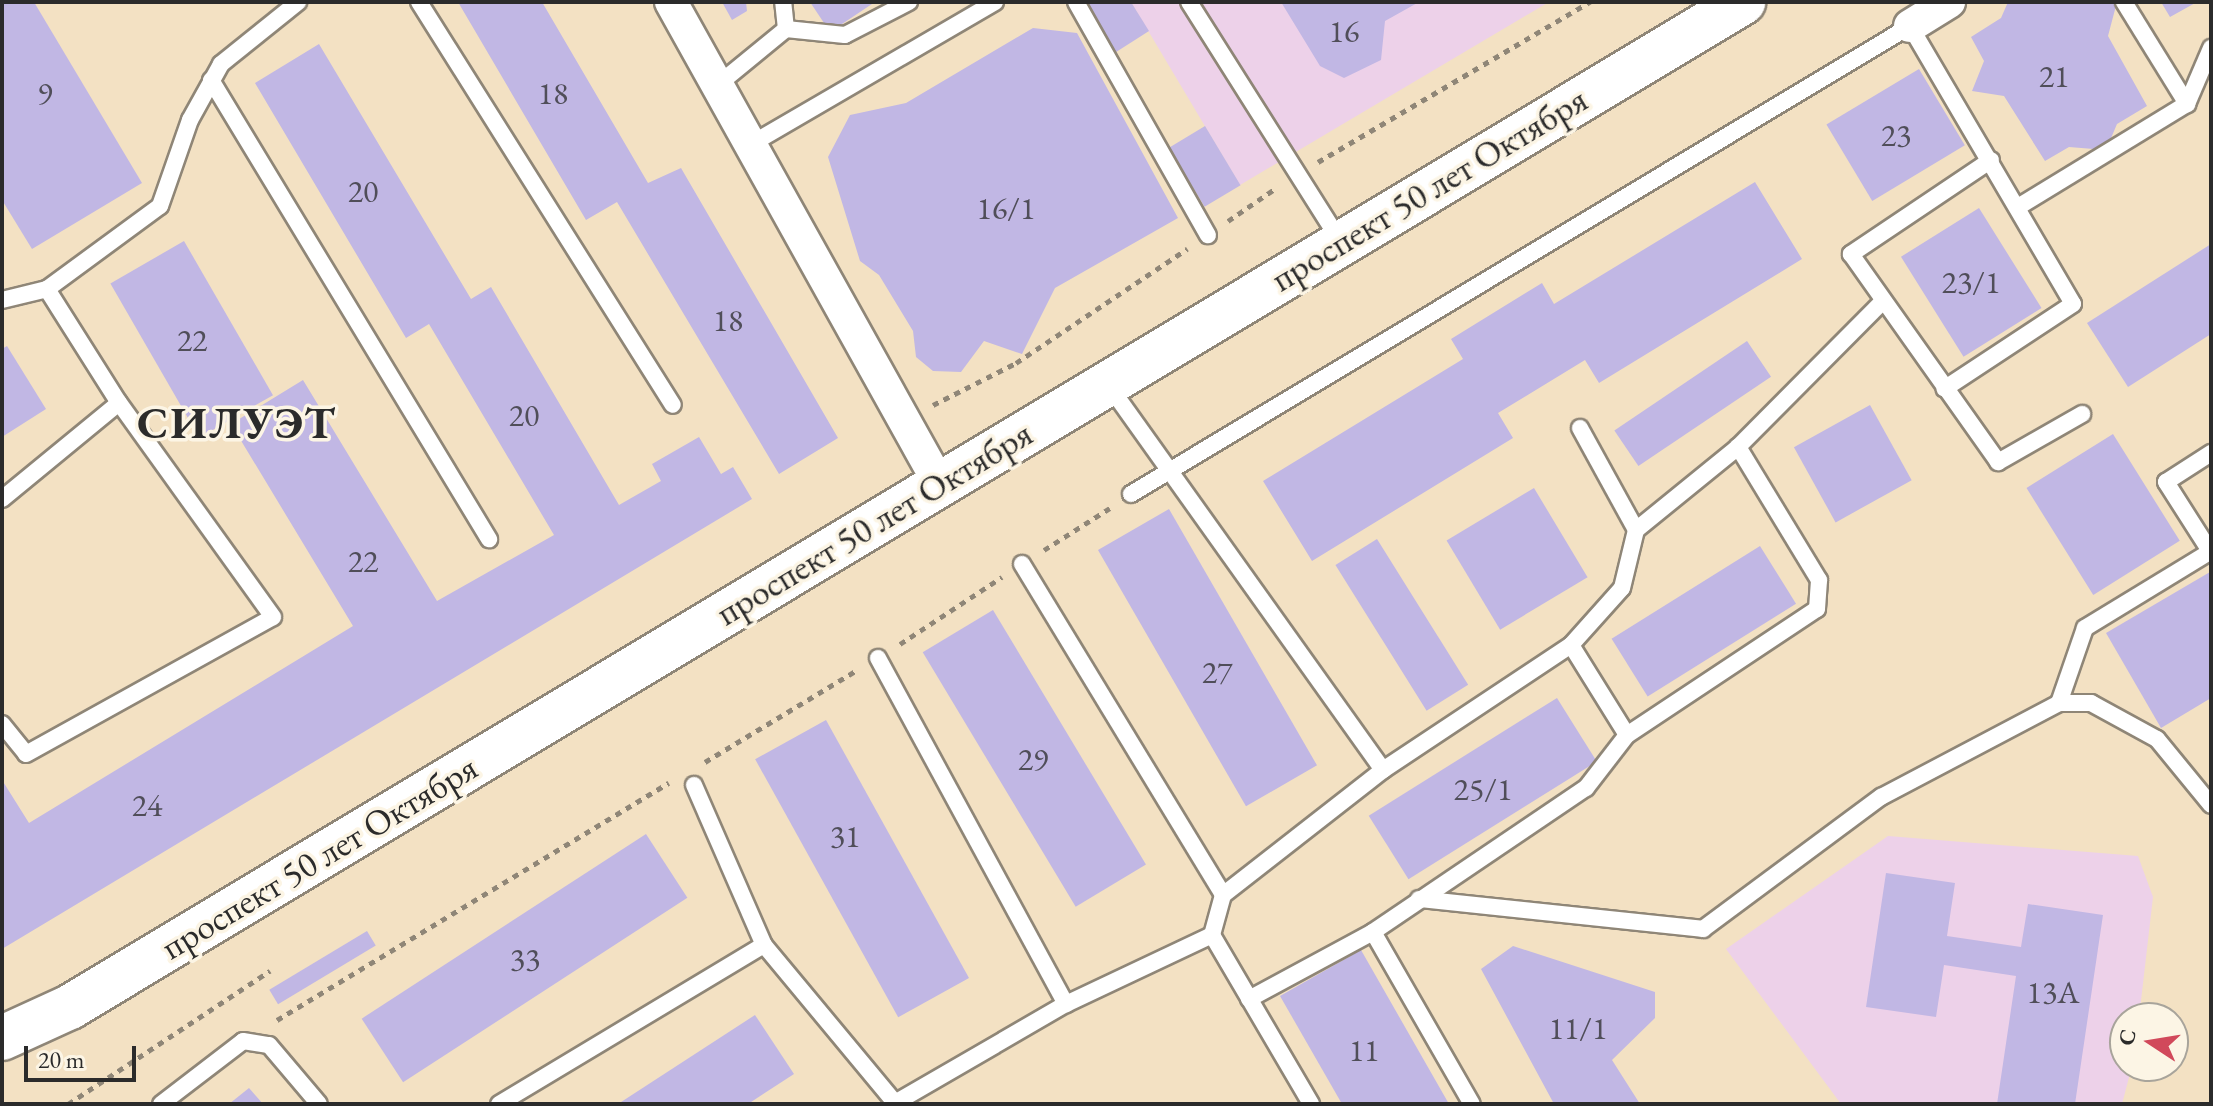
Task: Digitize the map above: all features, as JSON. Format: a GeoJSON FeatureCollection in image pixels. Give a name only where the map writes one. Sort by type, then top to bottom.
{"type":"FeatureCollection","features":[{"type":"Feature","properties":{"kind":"main road","name":"проспект 50 лет Октября"},"geometry":{"type":"LineString","coordinates":[[2,1038],[70,1007],[1743,2]]}},
{"type":"Feature","properties":{"kind":"street"},"geometry":{"type":"LineString","coordinates":[[671,2],[720,83],[939,483]]}},
{"type":"Feature","properties":{"kind":"street"},"geometry":{"type":"LineString","coordinates":[[1910,26],[1949,2]]}},
{"type":"Feature","properties":{"kind":"lane"},"geometry":{"type":"LineString","coordinates":[[2,300],[47,289],[160,206],[211,80],[221,64],[298,2]]}},
{"type":"Feature","properties":{"kind":"lane"},"geometry":{"type":"LineString","coordinates":[[419,2],[673,405]]}},
{"type":"Feature","properties":{"kind":"lane"},"geometry":{"type":"LineString","coordinates":[[783,2],[786,29]]}},
{"type":"Feature","properties":{"kind":"lane"},"geometry":{"type":"LineString","coordinates":[[720,83],[786,29],[845,35],[909,2]]}},
{"type":"Feature","properties":{"kind":"lane"},"geometry":{"type":"LineString","coordinates":[[753,143],[995,2]]}},
{"type":"Feature","properties":{"kind":"lane"},"geometry":{"type":"LineString","coordinates":[[1076,2],[1208,235]]}},
{"type":"Feature","properties":{"kind":"lane"},"geometry":{"type":"LineString","coordinates":[[1189,2],[1340,242]]}},
{"type":"Feature","properties":{"kind":"lane"},"geometry":{"type":"LineString","coordinates":[[2124,2],[2187,104]]}},
{"type":"Feature","properties":{"kind":"lane"},"geometry":{"type":"LineString","coordinates":[[1131,494],[1910,26],[2073,304],[1944,389]]}},
{"type":"Feature","properties":{"kind":"lane"},"geometry":{"type":"LineString","coordinates":[[2018,207],[2187,104],[2211,48]]}},
{"type":"Feature","properties":{"kind":"lane"},"geometry":{"type":"LineString","coordinates":[[211,80],[489,539]]}},
{"type":"Feature","properties":{"kind":"lane"},"geometry":{"type":"LineString","coordinates":[[1991,160],[1851,254],[1998,462],[2082,414]]}},
{"type":"Feature","properties":{"kind":"lane"},"geometry":{"type":"LineString","coordinates":[[2,724],[26,754],[273,617],[119,403],[47,289]]}},
{"type":"Feature","properties":{"kind":"lane"},"geometry":{"type":"LineString","coordinates":[[1311,1104],[1212,935],[1223,895],[1383,770],[1571,645],[1622,588],[1636,530],[1738,447],[1882,302]]}},
{"type":"Feature","properties":{"kind":"lane"},"geometry":{"type":"LineString","coordinates":[[1107,383],[1383,770]]}},
{"type":"Feature","properties":{"kind":"lane"},"geometry":{"type":"LineString","coordinates":[[2,499],[119,403]]}},
{"type":"Feature","properties":{"kind":"lane"},"geometry":{"type":"LineString","coordinates":[[1580,428],[1636,530]]}},
{"type":"Feature","properties":{"kind":"lane"},"geometry":{"type":"LineString","coordinates":[[1249,999],[1373,932],[1586,788],[1627,735],[1817,609],[1819,580],[1738,447]]}},
{"type":"Feature","properties":{"kind":"lane"},"geometry":{"type":"LineString","coordinates":[[2059,703],[2085,628],[2210,551],[2166,482],[2211,453]]}},
{"type":"Feature","properties":{"kind":"lane"},"geometry":{"type":"LineString","coordinates":[[1022,564],[1223,895]]}},
{"type":"Feature","properties":{"kind":"lane"},"geometry":{"type":"LineString","coordinates":[[1571,645],[1627,735]]}},
{"type":"Feature","properties":{"kind":"lane"},"geometry":{"type":"LineString","coordinates":[[878,658],[1066,1004]]}},
{"type":"Feature","properties":{"kind":"lane"},"geometry":{"type":"LineString","coordinates":[[1419,899],[1703,929],[1881,797],[2059,703],[2091,703],[2157,739],[2211,805]]}},
{"type":"Feature","properties":{"kind":"lane"},"geometry":{"type":"LineString","coordinates":[[694,785],[764,945],[895,1103],[1066,1004],[1212,935]]}},
{"type":"Feature","properties":{"kind":"lane"},"geometry":{"type":"LineString","coordinates":[[1373,932],[1472,1104]]}},
{"type":"Feature","properties":{"kind":"lane"},"geometry":{"type":"LineString","coordinates":[[499,1104],[764,945]]}},
{"type":"Feature","properties":{"kind":"lane"},"geometry":{"type":"LineString","coordinates":[[161,1104],[243,1041],[269,1045],[319,1104]]}},
{"type":"Feature","properties":{"kind":"path"},"geometry":{"type":"LineString","coordinates":[[905,420],[1016,363],[1298,174],[1590,2]]}},
{"type":"Feature","properties":{"kind":"path"},"geometry":{"type":"LineString","coordinates":[[68,1104],[270,971]]}},
{"type":"Feature","properties":{"kind":"shaded area"},"geometry":{"type":"Polygon","coordinates":[[[1131,2],[1549,2],[1240,185],[1131,2]]]}},
{"type":"Feature","properties":{"kind":"shaded area"},"geometry":{"type":"Polygon","coordinates":[[[1888,836],[2138,856],[2153,897],[2141,1002],[2109,1002],[2109,1082],[2128,1082],[2122,1104],[1841,1104],[1726,949],[1888,836]]]}},
{"type":"Feature","properties":{"kind":"building"},"geometry":{"type":"Polygon","coordinates":[[[2,2],[34,2],[142,183],[32,249],[2,200],[2,2]]]}},
{"type":"Feature","properties":{"kind":"building"},"geometry":{"type":"Polygon","coordinates":[[[458,2],[542,2],[648,183],[681,168],[838,438],[779,474],[617,202],[586,220],[458,2]]]}},
{"type":"Feature","properties":{"kind":"building"},"geometry":{"type":"Polygon","coordinates":[[[722,2],[746,2],[747,11],[732,20],[722,2]]]}},
{"type":"Feature","properties":{"kind":"building"},"geometry":{"type":"Polygon","coordinates":[[[810,2],[875,2],[830,32],[810,2]]]}},
{"type":"Feature","properties":{"kind":"building"},"geometry":{"type":"Polygon","coordinates":[[[1079,2],[1131,2],[1149,31],[1113,54],[1079,2]]]}},
{"type":"Feature","properties":{"kind":"building"},"geometry":{"type":"Polygon","coordinates":[[[1281,2],[1419,2],[1385,21],[1381,60],[1344,78],[1320,66],[1281,2]]]}},
{"type":"Feature","properties":{"kind":"building"},"geometry":{"type":"Polygon","coordinates":[[[2008,2],[2117,2],[2108,36],[2147,106],[2117,124],[2106,150],[2069,147],[2045,161],[2004,96],[1972,91],[1984,61],[1971,37],[2001,18],[2008,2]]]}},
{"type":"Feature","properties":{"kind":"building"},"geometry":{"type":"Polygon","coordinates":[[[2161,2],[2197,2],[2170,17],[2161,2]]]}},
{"type":"Feature","properties":{"kind":"building"},"geometry":{"type":"Polygon","coordinates":[[[1033,28],[1077,33],[1178,218],[1055,288],[1022,354],[984,341],[961,372],[933,371],[916,357],[913,331],[879,275],[860,261],[828,157],[850,115],[906,103],[1033,28]]]}},
{"type":"Feature","properties":{"kind":"building"},"geometry":{"type":"Polygon","coordinates":[[[319,44],[471,299],[491,287],[619,505],[661,481],[652,464],[699,437],[721,474],[733,467],[752,499],[2,949],[2,780],[29,823],[353,626],[231,424],[303,380],[437,601],[554,535],[429,324],[406,338],[255,83],[319,44]]]}},
{"type":"Feature","properties":{"kind":"building"},"geometry":{"type":"Polygon","coordinates":[[[1919,69],[1965,145],[1872,201],[1826,125],[1919,69]]]}},
{"type":"Feature","properties":{"kind":"building"},"geometry":{"type":"Polygon","coordinates":[[[1205,126],[1241,185],[1205,207],[1169,148],[1205,126]]]}},
{"type":"Feature","properties":{"kind":"building"},"geometry":{"type":"Polygon","coordinates":[[[1755,182],[1802,259],[1599,383],[1585,360],[1498,413],[1513,438],[1312,561],[1263,481],[1463,359],[1451,339],[1542,283],[1554,304],[1755,182]]]}},
{"type":"Feature","properties":{"kind":"building"},"geometry":{"type":"Polygon","coordinates":[[[1979,208],[2042,308],[1964,357],[1901,257],[1979,208]]]}},
{"type":"Feature","properties":{"kind":"building"},"geometry":{"type":"Polygon","coordinates":[[[184,241],[273,395],[199,438],[110,284],[184,241]]]}},
{"type":"Feature","properties":{"kind":"building"},"geometry":{"type":"Polygon","coordinates":[[[2211,244],[2211,334],[2128,387],[2087,323],[2211,244]]]}},
{"type":"Feature","properties":{"kind":"building"},"geometry":{"type":"Polygon","coordinates":[[[1747,341],[1771,377],[1638,466],[1614,430],[1747,341]]]}},
{"type":"Feature","properties":{"kind":"building"},"geometry":{"type":"Polygon","coordinates":[[[7,346],[46,409],[2,437],[2,349],[7,346]]]}},
{"type":"Feature","properties":{"kind":"building"},"geometry":{"type":"Polygon","coordinates":[[[1870,405],[1912,480],[1836,522],[1794,447],[1870,405]]]}},
{"type":"Feature","properties":{"kind":"building"},"geometry":{"type":"Polygon","coordinates":[[[2113,434],[2180,541],[2093,595],[2026,488],[2113,434]]]}},
{"type":"Feature","properties":{"kind":"building"},"geometry":{"type":"Polygon","coordinates":[[[1534,488],[1588,577],[1500,630],[1447,541],[1534,488]]]}},
{"type":"Feature","properties":{"kind":"building"},"geometry":{"type":"Polygon","coordinates":[[[1169,509],[1317,765],[1246,806],[1098,550],[1169,509]]]}},
{"type":"Feature","properties":{"kind":"building"},"geometry":{"type":"Polygon","coordinates":[[[1377,539],[1468,685],[1427,711],[1335,565],[1377,539]]]}},
{"type":"Feature","properties":{"kind":"building"},"geometry":{"type":"Polygon","coordinates":[[[1760,546],[1796,604],[1648,696],[1612,639],[1760,546]]]}},
{"type":"Feature","properties":{"kind":"building"},"geometry":{"type":"Polygon","coordinates":[[[2210,572],[2211,698],[2161,728],[2106,633],[2210,572]]]}},
{"type":"Feature","properties":{"kind":"building"},"geometry":{"type":"Polygon","coordinates":[[[993,610],[1146,865],[1076,907],[923,652],[993,610]]]}},
{"type":"Feature","properties":{"kind":"building"},"geometry":{"type":"Polygon","coordinates":[[[1557,698],[1597,762],[1408,879],[1369,816],[1557,698]]]}},
{"type":"Feature","properties":{"kind":"building"},"geometry":{"type":"Polygon","coordinates":[[[826,720],[969,978],[898,1017],[755,759],[826,720]]]}},
{"type":"Feature","properties":{"kind":"building"},"geometry":{"type":"Polygon","coordinates":[[[646,834],[687,898],[403,1082],[362,1019],[646,834]]]}},
{"type":"Feature","properties":{"kind":"building"},"geometry":{"type":"Polygon","coordinates":[[[1886,873],[1955,883],[1947,936],[2021,947],[2028,904],[2103,915],[2075,1104],[1997,1104],[2016,976],[1944,965],[1936,1017],[1866,1007],[1886,873]]]}},
{"type":"Feature","properties":{"kind":"building"},"geometry":{"type":"Polygon","coordinates":[[[367,931],[376,946],[278,1004],[269,990],[367,931]]]}},
{"type":"Feature","properties":{"kind":"building"},"geometry":{"type":"Polygon","coordinates":[[[1513,946],[1655,992],[1655,1018],[1612,1060],[1640,1104],[1554,1104],[1481,969],[1513,946]]]}},
{"type":"Feature","properties":{"kind":"building"},"geometry":{"type":"Polygon","coordinates":[[[1361,950],[1449,1104],[1342,1104],[1280,996],[1361,950]]]}},
{"type":"Feature","properties":{"kind":"building"},"geometry":{"type":"Polygon","coordinates":[[[755,1015],[794,1074],[748,1104],[618,1104],[755,1015]]]}},
{"type":"Feature","properties":{"kind":"building"},"geometry":{"type":"Polygon","coordinates":[[[249,1088],[263,1104],[229,1104],[249,1088]]]}},
{"type":"Feature","properties":{"kind":"district","name":"СИЛУЭТ"},"geometry":{"type":"Point","coordinates":[237,423]}}]}
